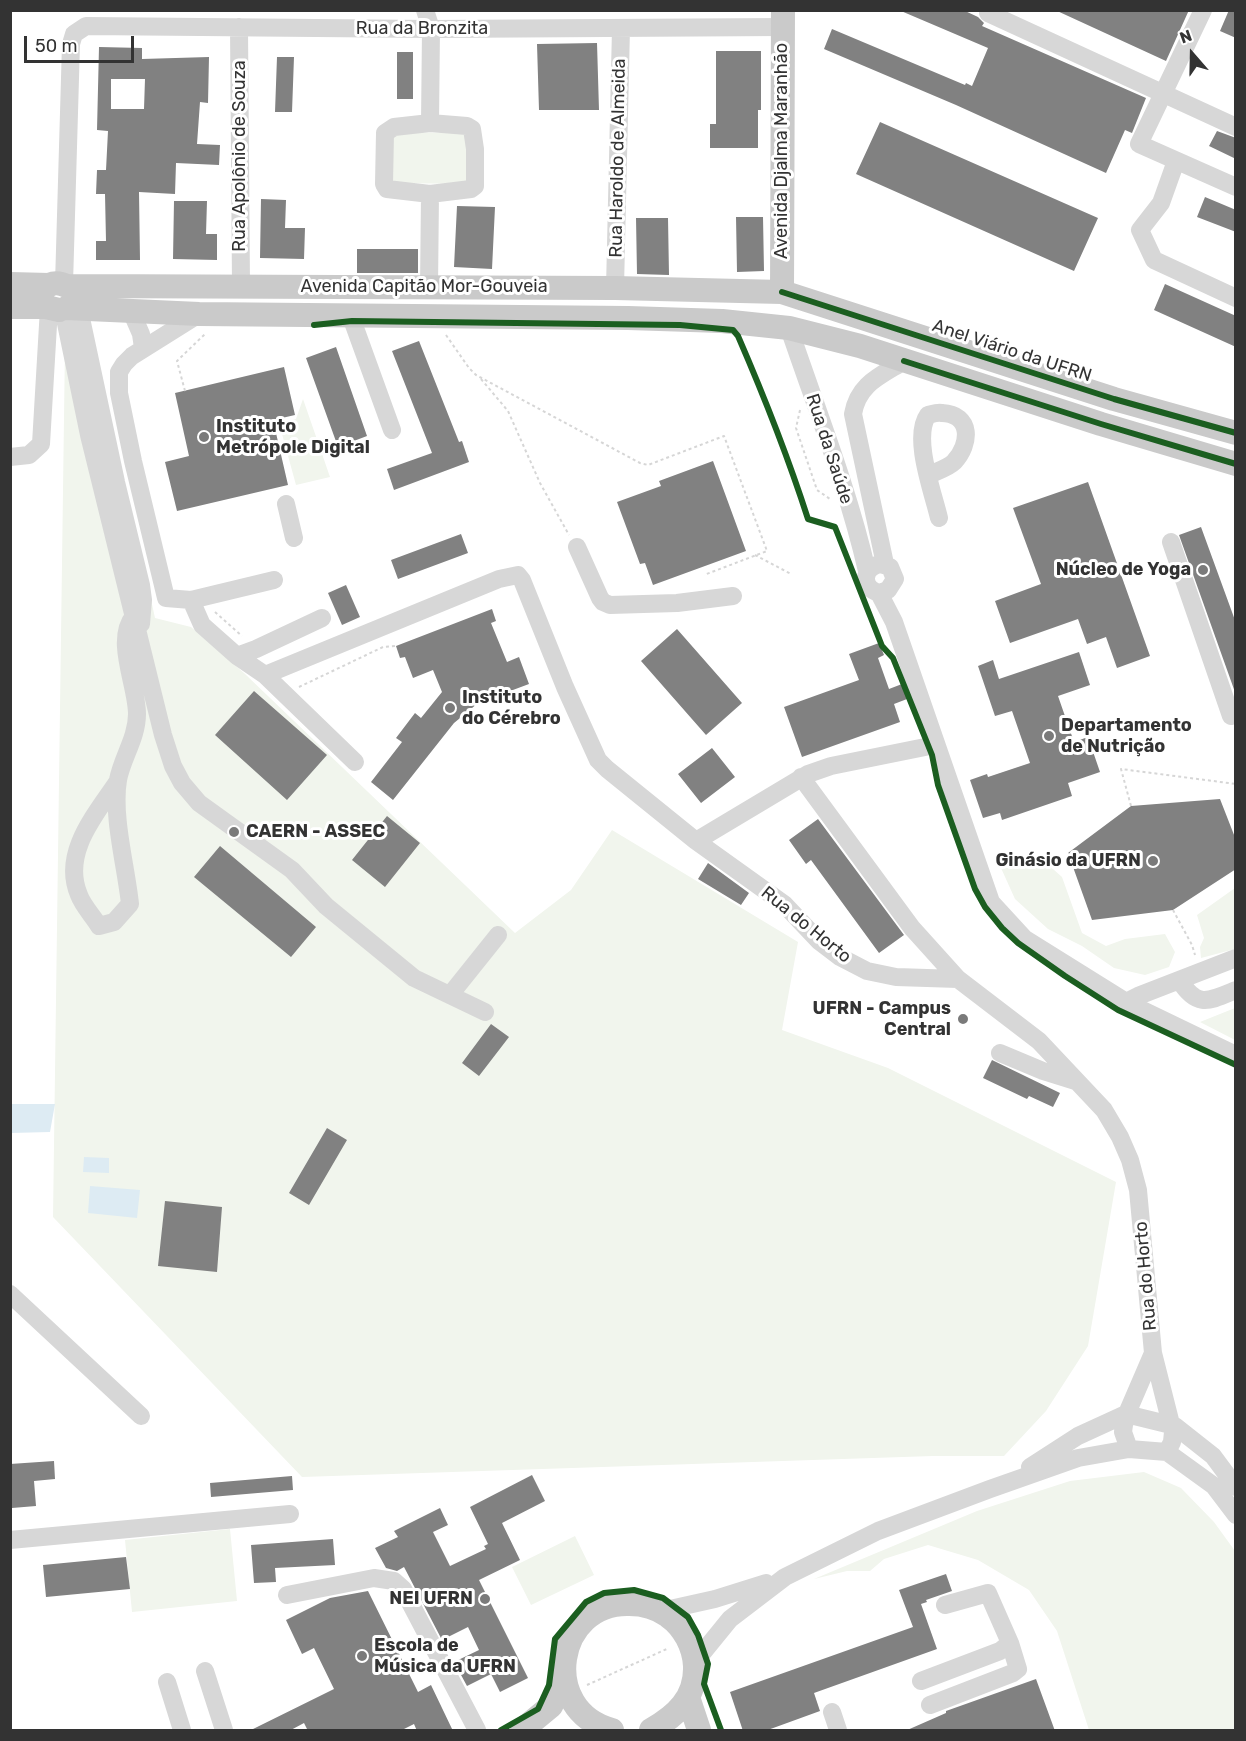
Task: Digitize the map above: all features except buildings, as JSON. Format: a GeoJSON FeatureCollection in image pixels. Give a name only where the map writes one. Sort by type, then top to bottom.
{"type":"FeatureCollection","features":[{"type":"Feature","properties":{"kind":"main road","name":"Avenida Djalma Maranhão"},"geometry":{"type":"LineString","coordinates":[[782,292],[783,19]]}},
{"type":"Feature","properties":{"kind":"main road"},"geometry":{"type":"LineString","coordinates":[[10,284],[131,311],[202,323],[350,314],[628,318],[722,321],[789,328],[824,335],[1236,464]]}},
{"type":"Feature","properties":{"kind":"main road","name":"Avenida Capitão Mor-Gouveia"},"geometry":{"type":"LineString","coordinates":[[10,307],[60,294],[241,286],[615,288],[782,292]]}},
{"type":"Feature","properties":{"kind":"main road","name":"Anel Viário da UFRN"},"geometry":{"type":"LineString","coordinates":[[782,292],[1114,399],[1236,433]]}},
{"type":"Feature","properties":{"kind":"main road"},"geometry":{"type":"LineString","coordinates":[[604,1730],[587,1720],[576,1708],[566,1686],[564,1658],[570,1638],[583,1622],[600,1610],[620,1603],[641,1604],[661,1611],[672,1618],[688,1639],[695,1662],[695,1673],[688,1697],[673,1717],[651,1731]]}},
{"type":"Feature","properties":{"kind":"main road"},"geometry":{"type":"LineString","coordinates":[[522,1731],[551,1706],[566,1686]]}},
{"type":"Feature","properties":{"kind":"main road"},"geometry":{"type":"LineString","coordinates":[[688,1697],[699,1731]]}},
{"type":"Feature","properties":{"kind":"street"},"geometry":{"type":"LineString","coordinates":[[426,10],[431,29],[430,123]]}},
{"type":"Feature","properties":{"kind":"street"},"geometry":{"type":"LineString","coordinates":[[1203,10],[1139,144],[1236,188]]}},
{"type":"Feature","properties":{"kind":"street"},"geometry":{"type":"LineString","coordinates":[[988,13],[1236,127]]}},
{"type":"Feature","properties":{"kind":"street","name":"Rua da Bronzita"},"geometry":{"type":"LineString","coordinates":[[60,294],[71,44],[74,34],[86,26],[114,18],[239,27],[431,29],[621,28],[783,19]]}},
{"type":"Feature","properties":{"kind":"street","name":"Rua Apolônio de Souza"},"geometry":{"type":"LineString","coordinates":[[239,27],[241,286]]}},
{"type":"Feature","properties":{"kind":"street","name":"Rua Haroldo de Almeida"},"geometry":{"type":"LineString","coordinates":[[615,288],[621,28]]}},
{"type":"Feature","properties":{"kind":"street"},"geometry":{"type":"LineString","coordinates":[[430,123],[467,126],[474,134],[476,184],[471,189],[430,194],[387,189],[384,184],[384,135],[391,128],[430,123]]}},
{"type":"Feature","properties":{"kind":"street"},"geometry":{"type":"LineString","coordinates":[[1176,161],[1161,203],[1140,230],[1154,260],[1236,298]]}},
{"type":"Feature","properties":{"kind":"street"},"geometry":{"type":"LineString","coordinates":[[429,288],[430,194]]}},
{"type":"Feature","properties":{"kind":"street"},"geometry":{"type":"LineString","coordinates":[[16,457],[34,452],[42,440],[60,294]]}},
{"type":"Feature","properties":{"kind":"street"},"geometry":{"type":"LineString","coordinates":[[60,294],[116,482],[141,585],[143,600],[138,616],[140,638],[172,766],[189,793],[199,803],[292,870],[326,906],[414,978],[485,1012]]}},
{"type":"Feature","properties":{"kind":"street"},"geometry":{"type":"LineString","coordinates":[[131,311],[141,334],[143,348]]}},
{"type":"Feature","properties":{"kind":"street"},"geometry":{"type":"LineString","coordinates":[[350,314],[392,430]]}},
{"type":"Feature","properties":{"kind":"street"},"geometry":{"type":"LineString","coordinates":[[202,323],[143,348],[121,367],[118,381],[133,461],[166,598],[191,600],[274,580]]}},
{"type":"Feature","properties":{"kind":"street","name":"Rua da Saúde"},"geometry":{"type":"LineString","coordinates":[[789,328],[862,547],[867,584],[870,589],[879,593],[894,622],[990,902],[1025,939],[1126,1002],[1236,1055]]}},
{"type":"Feature","properties":{"kind":"street","name":"Rua da Saúde"},"geometry":{"type":"LineString","coordinates":[[879,593],[888,590],[895,579],[890,567],[885,564],[853,414],[855,403],[862,390],[904,361]]}},
{"type":"Feature","properties":{"kind":"street"},"geometry":{"type":"LineString","coordinates":[[929,476],[939,518]]}},
{"type":"Feature","properties":{"kind":"street"},"geometry":{"type":"LineString","coordinates":[[286,504],[294,538]]}},
{"type":"Feature","properties":{"kind":"street"},"geometry":{"type":"LineString","coordinates":[[1171,542],[1234,720]]}},
{"type":"Feature","properties":{"kind":"street"},"geometry":{"type":"LineString","coordinates":[[577,547],[600,598],[610,605],[677,603],[733,596]]}},
{"type":"Feature","properties":{"kind":"street"},"geometry":{"type":"LineString","coordinates":[[867,571],[875,565],[885,564]]}},
{"type":"Feature","properties":{"kind":"street","name":"Rua do Horto"},"geometry":{"type":"LineString","coordinates":[[265,675],[499,579],[518,575],[598,760],[607,769],[696,841],[784,904],[819,941],[840,957],[867,971],[896,977],[958,979],[1039,1041],[1104,1110],[1130,1160],[1138,1190],[1153,1353],[1173,1437],[1167,1452]]}},
{"type":"Feature","properties":{"kind":"street"},"geometry":{"type":"LineString","coordinates":[[191,600],[202,624],[237,656],[265,675],[355,762]]}},
{"type":"Feature","properties":{"kind":"street"},"geometry":{"type":"LineString","coordinates":[[118,781],[90,823],[76,851],[74,873],[79,895],[99,926],[114,922],[130,904],[118,816],[118,781],[121,766],[135,730],[137,716],[125,636],[127,625],[138,616]]}},
{"type":"Feature","properties":{"kind":"street"},"geometry":{"type":"LineString","coordinates":[[237,656],[322,618]]}},
{"type":"Feature","properties":{"kind":"street"},"geometry":{"type":"LineString","coordinates":[[696,841],[801,777],[831,766],[936,745]]}},
{"type":"Feature","properties":{"kind":"street"},"geometry":{"type":"LineString","coordinates":[[801,777],[912,928],[958,979]]}},
{"type":"Feature","properties":{"kind":"street"},"geometry":{"type":"LineString","coordinates":[[450,995],[498,935]]}},
{"type":"Feature","properties":{"kind":"street"},"geometry":{"type":"LineString","coordinates":[[1126,1002],[1236,958]]}},
{"type":"Feature","properties":{"kind":"street"},"geometry":{"type":"LineString","coordinates":[[1179,980],[1188,994],[1199,1001],[1216,998],[1236,990]]}},
{"type":"Feature","properties":{"kind":"street"},"geometry":{"type":"LineString","coordinates":[[1000,1053],[1043,1071],[1077,1081]]}},
{"type":"Feature","properties":{"kind":"street"},"geometry":{"type":"LineString","coordinates":[[10,1294],[141,1416]]}},
{"type":"Feature","properties":{"kind":"street","name":"Rua do Horto"},"geometry":{"type":"LineString","coordinates":[[1126,1414],[1153,1353]]}},
{"type":"Feature","properties":{"kind":"street"},"geometry":{"type":"LineString","coordinates":[[1126,1414],[1123,1432],[1129,1449]]}},
{"type":"Feature","properties":{"kind":"street"},"geometry":{"type":"LineString","coordinates":[[990,1489],[1029,1468],[1078,1436],[1126,1414],[1170,1423],[1213,1456],[1236,1487]]}},
{"type":"Feature","properties":{"kind":"street"},"geometry":{"type":"LineString","coordinates":[[661,1611],[728,1596],[785,1577],[878,1532],[990,1489],[1078,1458],[1129,1449],[1167,1452],[1214,1486],[1236,1515]]}},
{"type":"Feature","properties":{"kind":"street"},"geometry":{"type":"LineString","coordinates":[[10,1540],[290,1514]]}},
{"type":"Feature","properties":{"kind":"street"},"geometry":{"type":"LineString","coordinates":[[695,1662],[730,1619],[785,1577]]}},
{"type":"Feature","properties":{"kind":"street"},"geometry":{"type":"LineString","coordinates":[[287,1595],[374,1578],[394,1581],[403,1588],[477,1731]]}},
{"type":"Feature","properties":{"kind":"street"},"geometry":{"type":"LineString","coordinates":[[930,1705],[1013,1673],[1018,1669],[1010,1643],[988,1593],[945,1605]]}},
{"type":"Feature","properties":{"kind":"street"},"geometry":{"type":"LineString","coordinates":[[921,1681],[1000,1651],[1010,1643]]}},
{"type":"Feature","properties":{"kind":"street"},"geometry":{"type":"LineString","coordinates":[[205,1671],[224,1731]]}},
{"type":"Feature","properties":{"kind":"street"},"geometry":{"type":"LineString","coordinates":[[167,1682],[182,1731]]}},
{"type":"Feature","properties":{"kind":"street"},"geometry":{"type":"LineString","coordinates":[[832,1712],[838,1731]]}},
{"type":"Feature","properties":{"kind":"path"},"geometry":{"type":"LineString","coordinates":[[185,391],[177,361],[202,323]]}},
{"type":"Feature","properties":{"kind":"path"},"geometry":{"type":"LineString","coordinates":[[450,339],[469,368],[479,376],[640,463],[648,465],[724,436],[768,551],[704,575]]}},
{"type":"Feature","properties":{"kind":"path"},"geometry":{"type":"LineString","coordinates":[[479,376],[508,411],[540,483],[577,547]]}},
{"type":"Feature","properties":{"kind":"path"},"geometry":{"type":"LineString","coordinates":[[798,405],[800,412],[796,428],[817,490],[838,504]]}},
{"type":"Feature","properties":{"kind":"path"},"geometry":{"type":"LineString","coordinates":[[755,555],[790,574]]}},
{"type":"Feature","properties":{"kind":"path"},"geometry":{"type":"LineString","coordinates":[[1131,806],[1121,769],[1236,784]]}},
{"type":"Feature","properties":{"kind":"path"},"geometry":{"type":"LineString","coordinates":[[1173,910],[1192,945]]}},
{"type":"Feature","properties":{"kind":"path"},"geometry":{"type":"LineString","coordinates":[[566,1686],[688,1639]]}},
{"type":"Feature","properties":{"kind":"shaded area"},"geometry":{"type":"Polygon","coordinates":[[[389,132],[471,133],[471,184],[387,183],[389,132]]]}},
{"type":"Feature","properties":{"kind":"shaded area","name":"CAERN - ASSEC"},"geometry":{"type":"Polygon","coordinates":[[[65,345],[135,526],[155,618],[191,627],[244,673],[515,933],[571,890],[612,830],[798,942],[782,1030],[888,1068],[1116,1182],[1088,1346],[1046,1411],[1004,1456],[933,1456],[302,1477],[53,1217],[65,345]]]}},
{"type":"Feature","properties":{"kind":"shaded area"},"geometry":{"type":"Polygon","coordinates":[[[303,399],[330,477],[296,485],[279,423],[296,419],[303,399]]]}},
{"type":"Feature","properties":{"kind":"shaded area"},"geometry":{"type":"Polygon","coordinates":[[[1033,856],[1062,877],[1082,933],[1106,946],[1125,939],[1165,934],[1175,952],[1169,967],[1145,975],[1114,968],[1082,946],[1048,929],[1015,899],[1001,868],[1033,856]]]}},
{"type":"Feature","properties":{"kind":"shaded area"},"geometry":{"type":"Polygon","coordinates":[[[1235,888],[1235,949],[1201,958],[1200,947],[1204,938],[1197,915],[1235,888]]]}},
{"type":"Feature","properties":{"kind":"shaded area"},"geometry":{"type":"Polygon","coordinates":[[[1235,1008],[1235,1040],[1200,1022],[1235,1008]]]}},
{"type":"Feature","properties":{"kind":"shaded area"},"geometry":{"type":"Polygon","coordinates":[[[11,1104],[55,1104],[50,1132],[11,1133],[11,1104]]]}},
{"type":"Feature","properties":{"kind":"shaded area"},"geometry":{"type":"Polygon","coordinates":[[[84,1157],[109,1158],[109,1173],[83,1172],[84,1157]]]}},
{"type":"Feature","properties":{"kind":"shaded area"},"geometry":{"type":"Polygon","coordinates":[[[90,1186],[140,1190],[137,1218],[88,1213],[90,1186]]]}},
{"type":"Feature","properties":{"kind":"shaded area"},"geometry":{"type":"Polygon","coordinates":[[[1144,1472],[1181,1488],[1214,1522],[1235,1551],[1235,1730],[1089,1730],[1057,1631],[1029,1590],[978,1560],[928,1545],[884,1559],[870,1571],[847,1571],[814,1579],[977,1511],[1070,1481],[1144,1472]]]}},
{"type":"Feature","properties":{"kind":"shaded area"},"geometry":{"type":"Polygon","coordinates":[[[230,1529],[237,1601],[132,1612],[125,1540],[230,1529]]]}},
{"type":"Feature","properties":{"kind":"shaded area"},"geometry":{"type":"Polygon","coordinates":[[[575,1536],[594,1575],[531,1605],[512,1567],[575,1536]]]}},
{"type":"Feature","properties":{"kind":"cycle path"},"geometry":{"type":"LineString","coordinates":[[782,292],[1114,399],[1236,433]]}},
{"type":"Feature","properties":{"kind":"cycle path"},"geometry":{"type":"LineString","coordinates":[[314,325],[352,321],[680,325],[733,330],[738,336],[766,404],[808,519],[835,527],[882,646],[893,658],[932,755],[938,785],[975,889],[985,907],[1018,943],[1118,1010],[1236,1065]]}},
{"type":"Feature","properties":{"kind":"cycle path"},"geometry":{"type":"LineString","coordinates":[[904,361],[1236,464]]}},
{"type":"Feature","properties":{"kind":"cycle path"},"geometry":{"type":"LineString","coordinates":[[501,1730],[538,1709],[549,1685],[555,1639],[586,1602],[604,1593],[634,1590],[663,1598],[688,1617],[698,1635],[708,1664],[704,1684],[721,1730]]}},
{"type":"Feature","properties":{"kind":"place","name":"Instituto Metrópole Digital"},"geometry":{"type":"Point","coordinates":[204,437]}},
{"type":"Feature","properties":{"kind":"place","name":"Núcleo de Yoga"},"geometry":{"type":"Point","coordinates":[1203,570]}},
{"type":"Feature","properties":{"kind":"place","name":"Instituto do Cérebro"},"geometry":{"type":"Point","coordinates":[450,708]}},
{"type":"Feature","properties":{"kind":"place","name":"Departamento de Nutrição"},"geometry":{"type":"Point","coordinates":[1049,736]}},
{"type":"Feature","properties":{"kind":"place","name":"CAERN - ASSEC"},"geometry":{"type":"Point","coordinates":[234,832]}},
{"type":"Feature","properties":{"kind":"place","name":"Ginásio da UFRN"},"geometry":{"type":"Point","coordinates":[1153,861]}},
{"type":"Feature","properties":{"kind":"place","name":"UFRN - Campus Central"},"geometry":{"type":"Point","coordinates":[963,1019]}},
{"type":"Feature","properties":{"kind":"place","name":"NEI UFRN"},"geometry":{"type":"Point","coordinates":[485,1599]}},
{"type":"Feature","properties":{"kind":"place","name":"Escola de Música da UFRN"},"geometry":{"type":"Point","coordinates":[362,1656]}}]}
